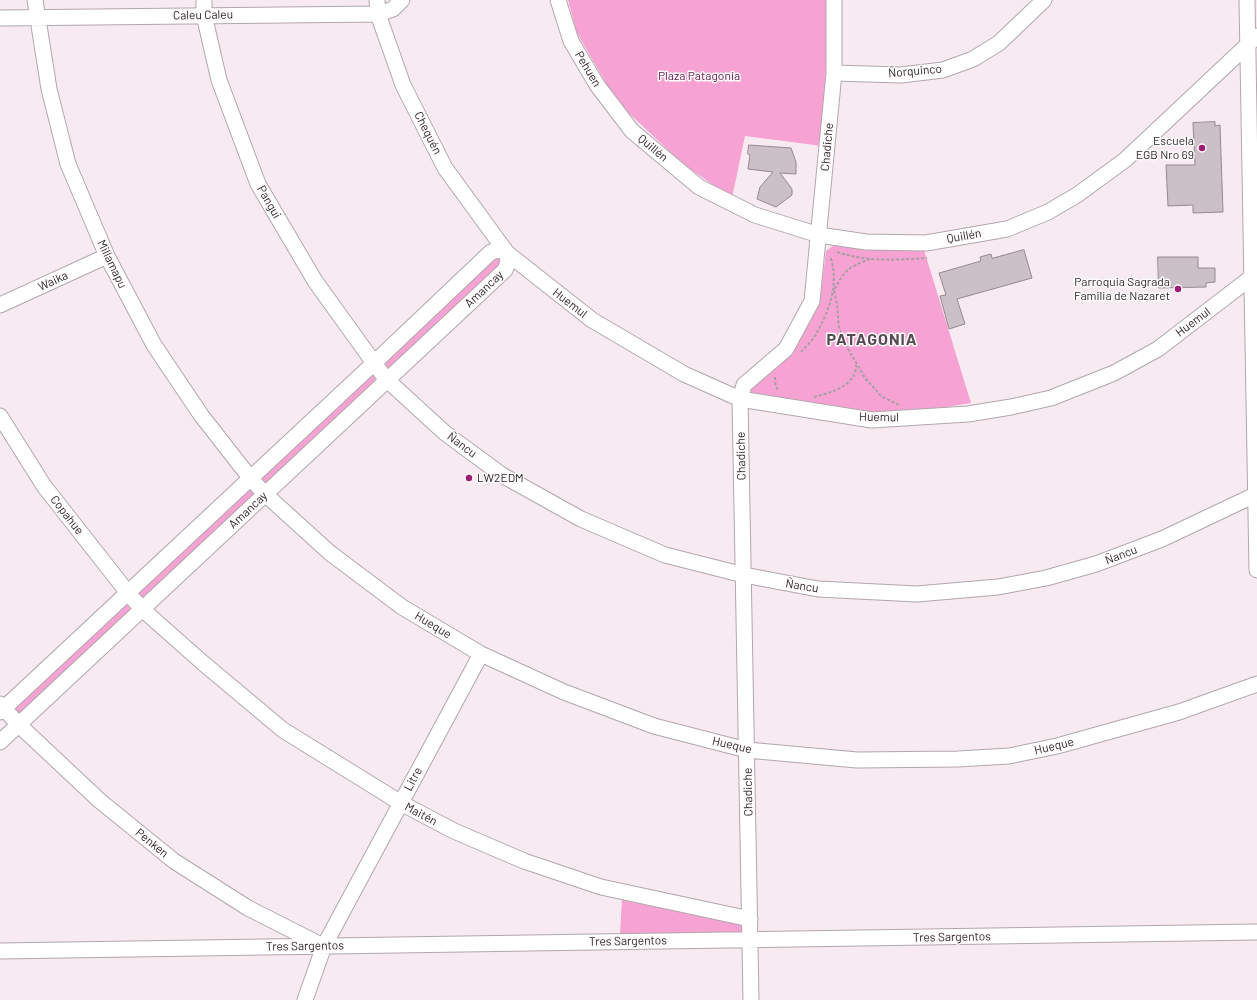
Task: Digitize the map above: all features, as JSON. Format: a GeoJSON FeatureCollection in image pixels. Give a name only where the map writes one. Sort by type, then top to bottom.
{"type":"FeatureCollection","features":[{"type":"Feature","properties":{"kind":"street","name":"Millamapu"},"geometry":{"type":"LineString","coordinates":[[35,0],[49,89],[68,164],[107,256],[154,345],[201,415],[251,479],[265,494]]}},
{"type":"Feature","properties":{"kind":"street","name":"Pangui"},"geometry":{"type":"LineString","coordinates":[[204,0],[204,15],[219,80],[258,184],[315,282],[386,379]]}},
{"type":"Feature","properties":{"kind":"street","name":"Caleu Caleu"},"geometry":{"type":"LineString","coordinates":[[0,18],[204,15],[378,7],[393,9],[402,0]]}},
{"type":"Feature","properties":{"kind":"street","name":"Pehuen"},"geometry":{"type":"LineString","coordinates":[[558,0],[575,47],[597,85],[632,131]]}},
{"type":"Feature","properties":{"kind":"street","name":"Chadiche"},"geometry":{"type":"LineString","coordinates":[[751,1000],[748,750],[740,399],[744,384],[786,349],[812,301],[834,73],[834,0]]}},
{"type":"Feature","properties":{"kind":"street","name":"Ñorquinco"},"geometry":{"type":"LineString","coordinates":[[834,73],[901,75],[943,70],[973,59],[999,43],[1044,0]]}},
{"type":"Feature","properties":{"kind":"street"},"geometry":{"type":"LineString","coordinates":[[1247,0],[1252,40],[1257,570]]}},
{"type":"Feature","properties":{"kind":"street","name":"Chequén"},"geometry":{"type":"LineString","coordinates":[[378,7],[403,85],[445,168],[507,253]]}},
{"type":"Feature","properties":{"kind":"street","name":"Quillén"},"geometry":{"type":"LineString","coordinates":[[632,131],[699,187],[754,215],[819,235],[866,242],[926,243],[1007,228],[1048,212],[1077,196],[1125,160],[1252,40]]}},
{"type":"Feature","properties":{"kind":"street","name":"Amancay"},"geometry":{"type":"LineString","coordinates":[[0,742],[386,379],[505,270],[508,262],[507,253],[499,250],[491,252],[251,479],[1,709]]}},
{"type":"Feature","properties":{"kind":"street","name":"Huemul"},"geometry":{"type":"LineString","coordinates":[[507,253],[592,320],[684,374],[740,399],[872,420],[968,414],[1011,407],[1051,398],[1114,372],[1158,349],[1254,276]]}},
{"type":"Feature","properties":{"kind":"street","name":"Waika"},"geometry":{"type":"LineString","coordinates":[[0,305],[107,256]]}},
{"type":"Feature","properties":{"kind":"street","name":"Ñancu"},"geometry":{"type":"LineString","coordinates":[[386,379],[445,433],[502,475],[581,519],[665,555],[744,575],[818,589],[918,594],[998,587],[1046,578],[1096,564],[1162,539],[1256,495]]}},
{"type":"Feature","properties":{"kind":"street","name":"Copahue"},"geometry":{"type":"LineString","coordinates":[[0,416],[44,486],[142,609]]}},
{"type":"Feature","properties":{"kind":"street","name":"Hueque"},"geometry":{"type":"LineString","coordinates":[[265,494],[330,553],[402,607],[481,654],[564,692],[654,726],[748,750],[857,760],[958,759],[1009,756],[1057,746],[1179,712],[1257,684]]}},
{"type":"Feature","properties":{"kind":"street","name":"Maitén"},"geometry":{"type":"LineString","coordinates":[[142,609],[203,663],[283,730],[401,803],[454,831],[524,861],[601,887],[750,919]]}},
{"type":"Feature","properties":{"kind":"street","name":"Litre"},"geometry":{"type":"LineString","coordinates":[[305,1000],[324,946],[481,654]]}},
{"type":"Feature","properties":{"kind":"street","name":"Penken"},"geometry":{"type":"LineString","coordinates":[[1,709],[100,801],[174,861],[248,908],[324,946]]}},
{"type":"Feature","properties":{"kind":"street","name":"Tres Sargentos"},"geometry":{"type":"LineString","coordinates":[[0,951],[1257,932]]}},
{"type":"Feature","properties":{"kind":"path"},"geometry":{"type":"LineString","coordinates":[[836,252],[870,259],[889,260],[927,258]]}},
{"type":"Feature","properties":{"kind":"path"},"geometry":{"type":"LineString","coordinates":[[870,259],[853,266],[845,272],[834,290],[839,327],[848,349],[865,378],[881,396],[903,407],[897,407]]}},
{"type":"Feature","properties":{"kind":"path"},"geometry":{"type":"LineString","coordinates":[[818,399],[810,398],[834,391],[850,382],[854,374],[856,364]]}},
{"type":"Feature","properties":{"kind":"path"},"geometry":{"type":"LineString","coordinates":[[774,377],[776,388],[780,394],[775,393]]}},
{"type":"Feature","properties":{"kind":"green space","name":"Plaza Patagonia"},"geometry":{"type":"Polygon","coordinates":[[[568,0],[829,0],[822,146],[745,136],[732,198],[683,164],[617,102],[577,33],[568,0]]]}},
{"type":"Feature","properties":{"kind":"green space"},"geometry":{"type":"Polygon","coordinates":[[[834,245],[924,250],[971,403],[947,407],[881,413],[746,395],[751,384],[799,340],[820,298],[826,251],[834,245]]]}},
{"type":"Feature","properties":{"kind":"green space"},"geometry":{"type":"Polygon","coordinates":[[[494,256],[501,259],[499,267],[388,369],[384,368],[383,361],[494,256]]]}},
{"type":"Feature","properties":{"kind":"green space"},"geometry":{"type":"Polygon","coordinates":[[[370,374],[375,377],[375,383],[269,482],[265,484],[261,481],[261,475],[370,374]]]}},
{"type":"Feature","properties":{"kind":"green space"},"geometry":{"type":"Polygon","coordinates":[[[250,489],[253,492],[253,496],[144,598],[139,596],[138,593],[250,489]]]}},
{"type":"Feature","properties":{"kind":"green space"},"geometry":{"type":"Polygon","coordinates":[[[125,604],[130,607],[129,613],[19,714],[17,713],[14,709],[125,604]]]}},
{"type":"Feature","properties":{"kind":"green space"},"geometry":{"type":"Polygon","coordinates":[[[622,900],[741,925],[742,930],[740,933],[620,934],[622,900]]]}},
{"type":"Feature","properties":{"kind":"building"},"geometry":{"type":"Polygon","coordinates":[[[1215,122],[1215,126],[1220,125],[1223,212],[1193,213],[1193,205],[1168,206],[1166,165],[1195,165],[1193,123],[1215,122]]]}},
{"type":"Feature","properties":{"kind":"building"},"geometry":{"type":"Polygon","coordinates":[[[749,145],[791,148],[796,162],[796,174],[780,173],[792,189],[792,195],[776,207],[757,199],[760,187],[773,172],[748,169],[750,155],[748,154],[749,145]]]}},
{"type":"Feature","properties":{"kind":"building"},"geometry":{"type":"Polygon","coordinates":[[[1024,250],[1032,278],[957,299],[965,324],[949,329],[940,296],[946,295],[939,273],[981,261],[980,257],[991,254],[992,258],[1024,250]]]}},
{"type":"Feature","properties":{"kind":"building"},"geometry":{"type":"Polygon","coordinates":[[[1158,257],[1198,257],[1198,268],[1215,268],[1215,282],[1206,283],[1206,287],[1159,288],[1158,257]]]}},
{"type":"Feature","properties":{"kind":"place","name":"Escuela EGB Nro 69"},"geometry":{"type":"Point","coordinates":[1202,148]}},
{"type":"Feature","properties":{"kind":"place","name":"Parroquia Sagrada Familia de Nazaret"},"geometry":{"type":"Point","coordinates":[1178,289]}},
{"type":"Feature","properties":{"kind":"place","name":"LW2EDM"},"geometry":{"type":"Point","coordinates":[469,478]}},
{"type":"Feature","properties":{"kind":"district","name":"PATAGONIA"},"geometry":{"type":"Point","coordinates":[872,340]}}]}
